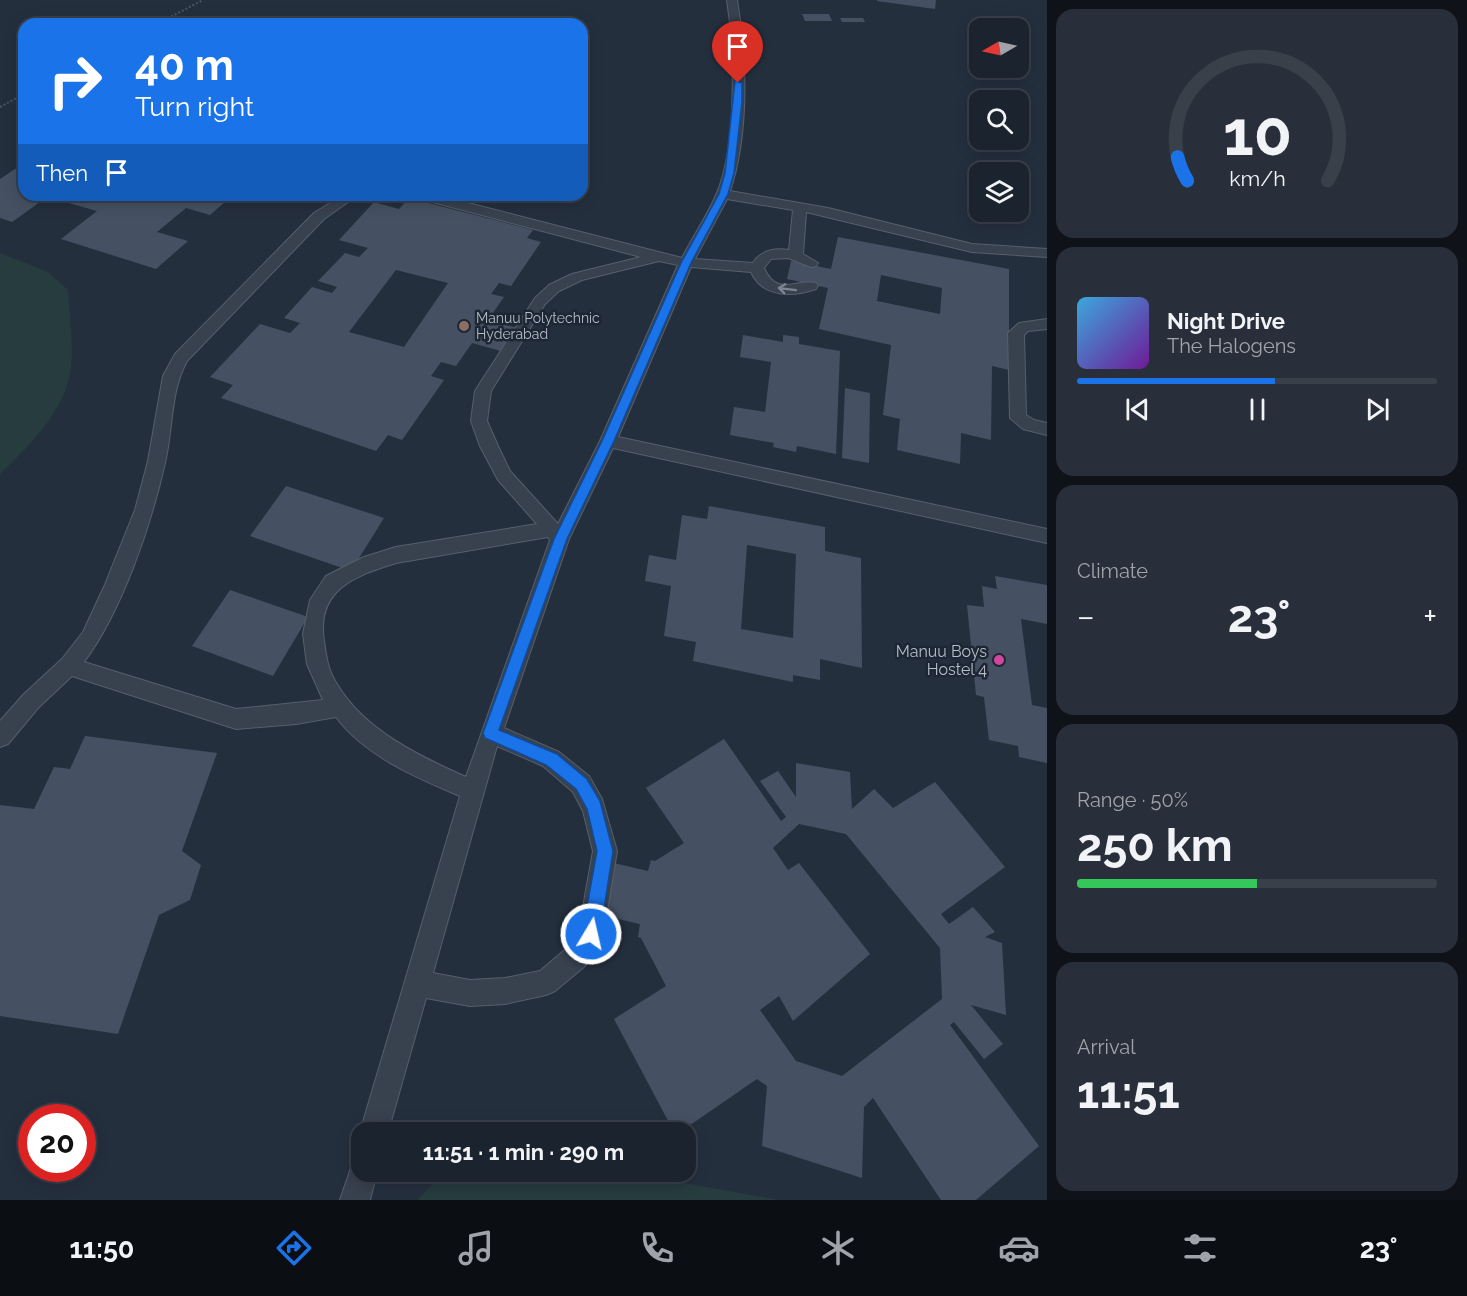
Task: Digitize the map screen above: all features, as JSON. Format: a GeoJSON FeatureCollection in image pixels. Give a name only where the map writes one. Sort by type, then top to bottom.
{"type":"FeatureCollection","features":[{"type":"Feature","properties":{"kind":"lane"},"geometry":{"type":"LineString","coordinates":[[377,1122],[473,791],[556,534],[608,441],[686,263],[723,194],[730,173],[738,102],[736,25],[732,0]]}},
{"type":"Feature","properties":{"kind":"lane"},"geometry":{"type":"LineString","coordinates":[[723,194],[800,206],[972,248],[1047,254]]}},
{"type":"Feature","properties":{"kind":"lane"},"geometry":{"type":"LineString","coordinates":[[0,736],[31,701],[69,666],[90,638],[114,587],[144,510],[157,461],[171,376],[181,357],[319,216],[343,201]]}},
{"type":"Feature","properties":{"kind":"lane"},"geometry":{"type":"LineString","coordinates":[[445,201],[686,263],[729,264],[757,268]]}},
{"type":"Feature","properties":{"kind":"lane"},"geometry":{"type":"LineString","coordinates":[[796,255],[800,206]]}},
{"type":"Feature","properties":{"kind":"lane"},"geometry":{"type":"LineString","coordinates":[[811,263],[796,255],[769,255],[758,263],[757,268],[758,275],[772,286],[793,291],[811,286]]}},
{"type":"Feature","properties":{"kind":"lane"},"geometry":{"type":"LineString","coordinates":[[556,534],[504,475],[489,446],[479,421],[483,391],[540,301],[554,288],[576,277],[659,257]]}},
{"type":"Feature","properties":{"kind":"lane"},"geometry":{"type":"LineString","coordinates":[[1047,324],[1024,327],[1016,333],[1018,418],[1029,425],[1047,429]]}},
{"type":"Feature","properties":{"kind":"lane"},"geometry":{"type":"LineString","coordinates":[[608,441],[1047,536]]}},
{"type":"Feature","properties":{"kind":"lane"},"geometry":{"type":"LineString","coordinates":[[473,791],[405,760],[338,707],[321,670],[313,643],[313,626],[319,602],[331,583],[361,567],[396,555],[443,545],[527,535],[556,534]]}},
{"type":"Feature","properties":{"kind":"lane"},"geometry":{"type":"LineString","coordinates":[[69,666],[236,719],[296,714],[338,707]]}},
{"type":"Feature","properties":{"kind":"lane"},"geometry":{"type":"LineString","coordinates":[[417,983],[470,993],[505,991],[546,982],[576,957],[591,934],[605,851],[594,807],[581,784],[551,759],[491,733]]}},
{"type":"Feature","properties":{"kind":"lane"},"geometry":{"type":"LineString","coordinates":[[355,1200],[360,1182]]}},
{"type":"Feature","properties":{"kind":"path"},"geometry":{"type":"LineString","coordinates":[[168,18],[203,0]]}},
{"type":"Feature","properties":{"kind":"path"},"geometry":{"type":"LineString","coordinates":[[0,107],[18,97]]}},
{"type":"Feature","properties":{"kind":"green space"},"geometry":{"type":"Polygon","coordinates":[[[0,253],[48,272],[68,290],[72,350],[67,384],[54,413],[34,440],[0,474],[0,253]]]}},
{"type":"Feature","properties":{"kind":"green space"},"geometry":{"type":"Polygon","coordinates":[[[679,1182],[779,1200],[417,1200],[434,1183],[679,1182]]]}},
{"type":"Feature","properties":{"kind":"building"},"geometry":{"type":"Polygon","coordinates":[[[877,0],[936,0],[935,9],[877,0]]]}},
{"type":"Feature","properties":{"kind":"building"},"geometry":{"type":"Polygon","coordinates":[[[802,14],[829,14],[832,21],[805,21],[802,14]]]}},
{"type":"Feature","properties":{"kind":"building"},"geometry":{"type":"Polygon","coordinates":[[[840,18],[863,18],[865,22],[842,22],[840,18]]]}},
{"type":"Feature","properties":{"kind":"building"},"geometry":{"type":"Polygon","coordinates":[[[18,167],[18,201],[41,201],[12,222],[0,218],[0,179],[18,167]]]}},
{"type":"Feature","properties":{"kind":"building"},"geometry":{"type":"Polygon","coordinates":[[[61,201],[226,201],[210,215],[186,208],[157,232],[188,241],[156,269],[61,239],[97,211],[61,201]]]}},
{"type":"Feature","properties":{"kind":"building","name":"Manuu Polytechnic Hyderabad"},"geometry":{"type":"Polygon","coordinates":[[[406,201],[421,201],[533,230],[527,238],[541,242],[511,286],[499,283],[491,294],[504,297],[488,320],[517,328],[501,351],[472,343],[456,366],[441,362],[431,376],[444,380],[402,440],[388,435],[376,451],[221,398],[233,385],[210,377],[260,324],[290,333],[300,323],[284,318],[312,287],[332,293],[337,287],[318,281],[345,253],[359,257],[368,248],[339,240],[374,202],[399,209],[406,201]],[[396,270],[349,332],[404,347],[448,283],[396,270]]]}},
{"type":"Feature","properties":{"kind":"building"},"geometry":{"type":"Polygon","coordinates":[[[838,237],[1009,269],[1009,370],[992,366],[991,440],[961,433],[960,464],[897,450],[900,419],[883,415],[891,345],[819,329],[828,288],[787,279],[791,261],[831,269],[838,237]],[[881,275],[877,301],[940,314],[942,288],[881,275]]]}},
{"type":"Feature","properties":{"kind":"building"},"geometry":{"type":"Polygon","coordinates":[[[743,335],[783,342],[783,335],[799,337],[799,344],[840,351],[836,454],[797,446],[796,452],[773,447],[774,443],[730,435],[734,407],[765,412],[771,362],[740,357],[743,335]]]}},
{"type":"Feature","properties":{"kind":"building"},"geometry":{"type":"Polygon","coordinates":[[[845,388],[870,393],[869,463],[842,458],[845,388]]]}},
{"type":"Feature","properties":{"kind":"building"},"geometry":{"type":"Polygon","coordinates":[[[286,486],[384,518],[351,571],[250,536],[286,486]]]}},
{"type":"Feature","properties":{"kind":"building"},"geometry":{"type":"Polygon","coordinates":[[[709,506],[825,527],[825,551],[861,558],[862,668],[820,659],[820,680],[793,675],[793,682],[693,661],[696,642],[664,636],[671,586],[645,581],[649,555],[676,560],[682,515],[707,519],[709,506]],[[747,545],[741,629],[793,638],[796,554],[747,545]]]}},
{"type":"Feature","properties":{"kind":"building","name":"Manuu Boys Hostel 4"},"geometry":{"type":"Polygon","coordinates":[[[995,576],[1047,585],[1047,624],[1021,619],[1032,705],[1047,708],[1047,763],[1019,757],[1018,746],[989,740],[984,697],[976,695],[967,605],[984,607],[982,586],[997,589],[995,576]]]}},
{"type":"Feature","properties":{"kind":"building"},"geometry":{"type":"Polygon","coordinates":[[[230,590],[308,617],[273,676],[192,646],[230,590]]]}},
{"type":"Feature","properties":{"kind":"building"},"geometry":{"type":"Polygon","coordinates":[[[85,736],[217,753],[182,851],[201,865],[190,900],[159,915],[118,1034],[0,1016],[0,805],[34,809],[54,767],[70,769],[85,736]]]}},
{"type":"Feature","properties":{"kind":"building"},"geometry":{"type":"Polygon","coordinates":[[[724,739],[781,821],[786,817],[760,781],[778,771],[796,797],[796,763],[850,772],[852,809],[874,789],[893,808],[935,782],[1005,867],[941,914],[949,924],[973,907],[995,932],[985,937],[1002,943],[1006,1015],[971,1005],[1003,1044],[984,1059],[954,1022],[950,1025],[1039,1146],[976,1200],[941,1200],[873,1098],[864,1107],[862,1178],[762,1146],[767,1086],[757,1079],[695,1122],[669,1122],[614,1019],[666,986],[641,938],[638,937],[640,924],[596,914],[605,861],[648,871],[651,860],[655,861],[684,843],[646,788],[724,739]],[[799,824],[773,848],[788,870],[799,863],[870,954],[793,1021],[779,996],[760,1010],[796,1061],[842,1076],[942,999],[940,948],[846,834],[799,824]]]}},
{"type":"Feature","properties":{"kind":"place","name":"Manuu Polytechnic Hyderabad"},"geometry":{"type":"Point","coordinates":[464,326]}},
{"type":"Feature","properties":{"kind":"place","name":"Manuu Boys Hostel 4"},"geometry":{"type":"Point","coordinates":[999,660]}},
{"type":"Feature","properties":{"kind":"route"},"geometry":{"type":"LineString","coordinates":[[591,934],[605,851],[594,807],[581,784],[551,759],[491,733],[560,539],[608,441],[686,263],[723,194],[730,173],[738,83]]}}]}
